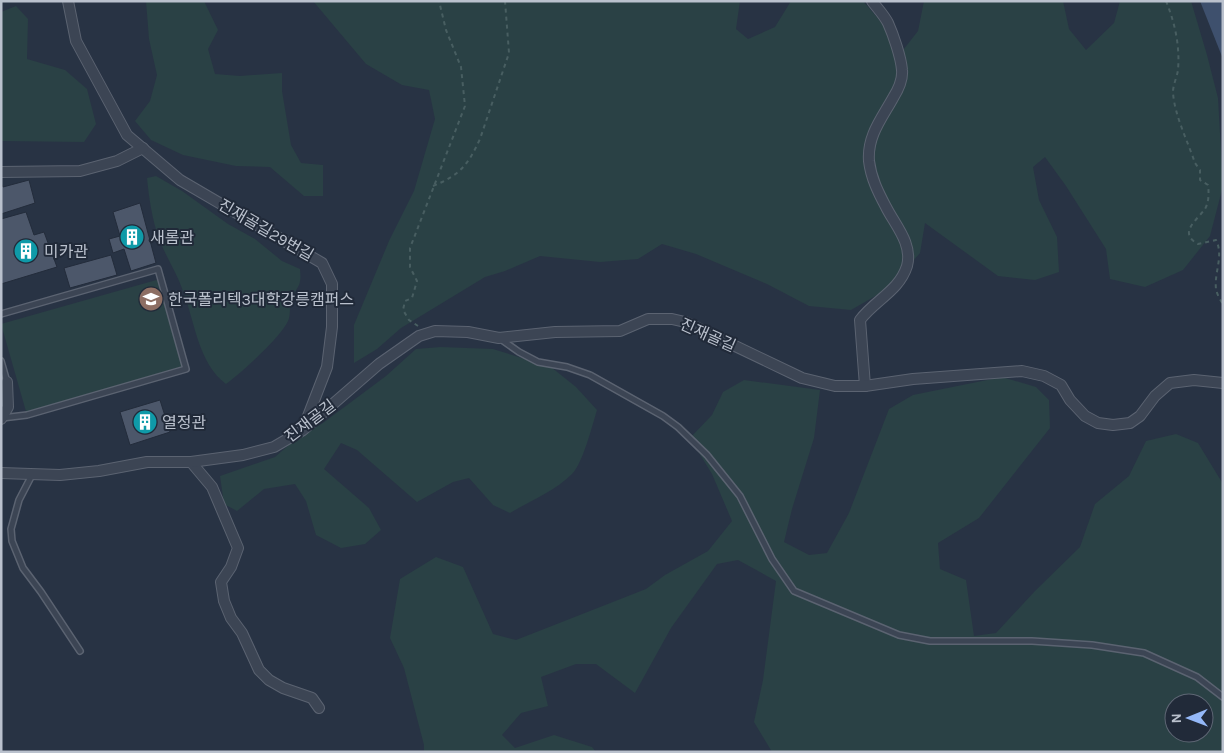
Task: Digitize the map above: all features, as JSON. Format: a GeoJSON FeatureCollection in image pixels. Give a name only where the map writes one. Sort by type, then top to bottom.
{"type":"FeatureCollection","features":[{"type":"Feature","properties":{"kind":"street","name":"진재골길29번길"},"geometry":{"type":"LineString","coordinates":[[68,1],[76,41],[127,134],[180,180],[322,263],[332,284],[332,327],[327,367],[303,430]]}},
{"type":"Feature","properties":{"kind":"street"},"geometry":{"type":"LineString","coordinates":[[866,386],[860,320],[866,311],[894,289],[902,278],[907,265],[908,254],[908,246],[877,190],[869,159],[871,140],[877,124],[900,84],[902,70],[888,22],[872,1]]}},
{"type":"Feature","properties":{"kind":"street"},"geometry":{"type":"LineString","coordinates":[[1,172],[80,171],[117,161],[143,148]]}},
{"type":"Feature","properties":{"kind":"street","name":"진재골길"},"geometry":{"type":"LineString","coordinates":[[1,473],[70,474],[147,462],[191,462],[243,455],[274,447],[303,430],[379,364],[422,334],[447,331],[499,338],[555,332],[620,331],[648,319],[672,319],[685,322],[802,378],[835,386],[866,386],[913,379],[1022,371],[1044,376],[1061,386],[1070,400],[1085,416],[1098,423],[1113,425],[1130,423],[1140,416],[1155,396],[1170,383],[1194,380],[1223,383]]}},
{"type":"Feature","properties":{"kind":"street"},"geometry":{"type":"LineString","coordinates":[[1,419],[8,407],[7,382]]}},
{"type":"Feature","properties":{"kind":"street"},"geometry":{"type":"LineString","coordinates":[[191,462],[212,487],[238,548],[231,567],[221,582],[224,601],[231,618],[242,633],[260,670],[269,680],[283,688],[312,698],[319,708]]}},
{"type":"Feature","properties":{"kind":"lane"},"geometry":{"type":"LineString","coordinates":[[1,314],[158,269],[186,370],[27,415],[1,419]]}},
{"type":"Feature","properties":{"kind":"lane"},"geometry":{"type":"LineString","coordinates":[[499,338],[538,362],[590,374],[663,416],[678,427],[707,455],[740,496],[772,560],[794,591],[899,635],[930,641],[1032,640],[1092,645],[1144,653],[1197,678],[1223,697]]}},
{"type":"Feature","properties":{"kind":"lane"},"geometry":{"type":"LineString","coordinates":[[1,361],[7,382]]}},
{"type":"Feature","properties":{"kind":"lane"},"geometry":{"type":"LineString","coordinates":[[32,474],[20,500],[11,530],[12,541],[23,568],[80,651]]}},
{"type":"Feature","properties":{"kind":"path"},"geometry":{"type":"LineString","coordinates":[[422,334],[418,326],[409,320],[403,310],[405,301],[412,298],[417,281],[410,267],[410,248],[428,205],[433,186],[464,106],[460,67],[446,30],[439,1]]}},
{"type":"Feature","properties":{"kind":"path"},"geometry":{"type":"LineString","coordinates":[[433,186],[455,176],[475,151],[480,139],[508,60],[509,43],[505,1]]}},
{"type":"Feature","properties":{"kind":"path"},"geometry":{"type":"LineString","coordinates":[[1166,1],[1177,38],[1179,62],[1173,91],[1177,110],[1195,163],[1200,170],[1200,180],[1208,185],[1209,194],[1206,208],[1191,227],[1188,235],[1191,240],[1198,244],[1216,240],[1221,246],[1221,261],[1216,290],[1223,304]]}},
{"type":"Feature","properties":{"kind":"green space"},"geometry":{"type":"Polygon","coordinates":[[[146,1],[204,1],[218,30],[208,49],[215,74],[240,76],[282,73],[282,91],[291,145],[301,163],[323,165],[323,196],[304,196],[270,167],[236,166],[183,155],[151,140],[135,121],[150,101],[157,75],[149,39],[146,1]]]}},
{"type":"Feature","properties":{"kind":"green space"},"geometry":{"type":"Polygon","coordinates":[[[313,1],[740,1],[736,29],[748,39],[775,27],[791,1],[863,1],[888,30],[900,54],[918,31],[924,1],[1063,1],[1069,29],[1086,50],[1114,23],[1120,1],[1191,1],[1218,98],[1223,186],[1210,236],[1183,270],[1145,287],[1110,279],[1106,249],[1045,157],[1033,167],[1039,200],[1057,237],[1059,272],[1035,280],[998,276],[925,223],[920,253],[891,287],[851,310],[809,306],[767,284],[696,254],[662,244],[638,259],[600,262],[540,256],[505,271],[485,277],[401,328],[377,349],[354,363],[354,325],[389,241],[414,191],[435,119],[429,90],[402,85],[366,64],[313,1]]]}},
{"type":"Feature","properties":{"kind":"green space"},"geometry":{"type":"Polygon","coordinates":[[[16,6],[28,19],[27,59],[65,70],[87,89],[96,124],[84,142],[1,141],[1,12],[16,6]]]}},
{"type":"Feature","properties":{"kind":"green space"},"geometry":{"type":"Polygon","coordinates":[[[156,176],[182,191],[228,224],[255,239],[282,261],[300,269],[300,283],[291,301],[289,319],[284,328],[260,354],[226,384],[209,365],[203,354],[181,284],[159,239],[154,224],[147,178],[156,176]]]}},
{"type":"Feature","properties":{"kind":"green space"},"geometry":{"type":"Polygon","coordinates":[[[160,279],[186,369],[27,415],[1,324],[160,279]]]}},
{"type":"Feature","properties":{"kind":"green space"},"geometry":{"type":"Polygon","coordinates":[[[441,347],[493,349],[551,367],[576,387],[597,410],[580,462],[572,474],[550,491],[510,513],[493,505],[469,478],[453,482],[417,502],[357,450],[341,443],[324,469],[369,508],[381,530],[365,544],[341,548],[316,535],[306,501],[295,484],[264,489],[237,511],[224,504],[220,476],[275,457],[297,438],[323,423],[386,376],[416,349],[441,347]]]}},
{"type":"Feature","properties":{"kind":"green space"},"geometry":{"type":"Polygon","coordinates":[[[1002,377],[1036,387],[1049,400],[1050,428],[979,518],[938,543],[940,569],[966,580],[974,636],[996,633],[1080,547],[1095,504],[1129,476],[1146,441],[1176,434],[1198,443],[1223,484],[1223,752],[772,752],[754,722],[763,680],[776,581],[738,560],[717,564],[671,628],[635,693],[596,664],[576,664],[541,677],[548,706],[521,713],[502,735],[515,748],[554,735],[592,747],[596,752],[424,752],[424,745],[404,668],[390,638],[400,579],[436,557],[463,567],[493,634],[516,640],[646,589],[665,575],[708,551],[732,521],[712,474],[690,438],[712,415],[723,392],[744,380],[820,390],[814,438],[784,542],[809,555],[827,553],[849,513],[889,409],[913,395],[1002,377]]]}},
{"type":"Feature","properties":{"kind":"water"},"geometry":{"type":"Polygon","coordinates":[[[1200,1],[1223,1],[1223,59],[1200,1]]]}},
{"type":"Feature","properties":{"kind":"building"},"geometry":{"type":"Polygon","coordinates":[[[29,180],[35,203],[1,214],[1,182],[3,187],[29,180]]]}},
{"type":"Feature","properties":{"kind":"building","name":"새롬관"},"geometry":{"type":"Polygon","coordinates":[[[140,203],[156,263],[131,271],[124,249],[113,253],[109,239],[120,236],[113,212],[140,203]]]}},
{"type":"Feature","properties":{"kind":"building","name":"미카관"},"geometry":{"type":"Polygon","coordinates":[[[26,212],[34,235],[44,232],[57,267],[1,284],[1,219],[26,212]]]}},
{"type":"Feature","properties":{"kind":"building"},"geometry":{"type":"Polygon","coordinates":[[[111,255],[117,275],[70,288],[64,268],[111,255]]]}},
{"type":"Feature","properties":{"kind":"building","name":"열정관"},"geometry":{"type":"Polygon","coordinates":[[[160,400],[170,432],[130,445],[120,412],[160,400]]]}},
{"type":"Feature","properties":{"kind":"place","name":"새롬관"},"geometry":{"type":"Point","coordinates":[132,237]}},
{"type":"Feature","properties":{"kind":"place","name":"미카관"},"geometry":{"type":"Point","coordinates":[26,251]}},
{"type":"Feature","properties":{"kind":"place","name":"한국폴리텍3대학강릉캠퍼스"},"geometry":{"type":"Point","coordinates":[151,299]}},
{"type":"Feature","properties":{"kind":"place","name":"열정관"},"geometry":{"type":"Point","coordinates":[145,422]}}]}
